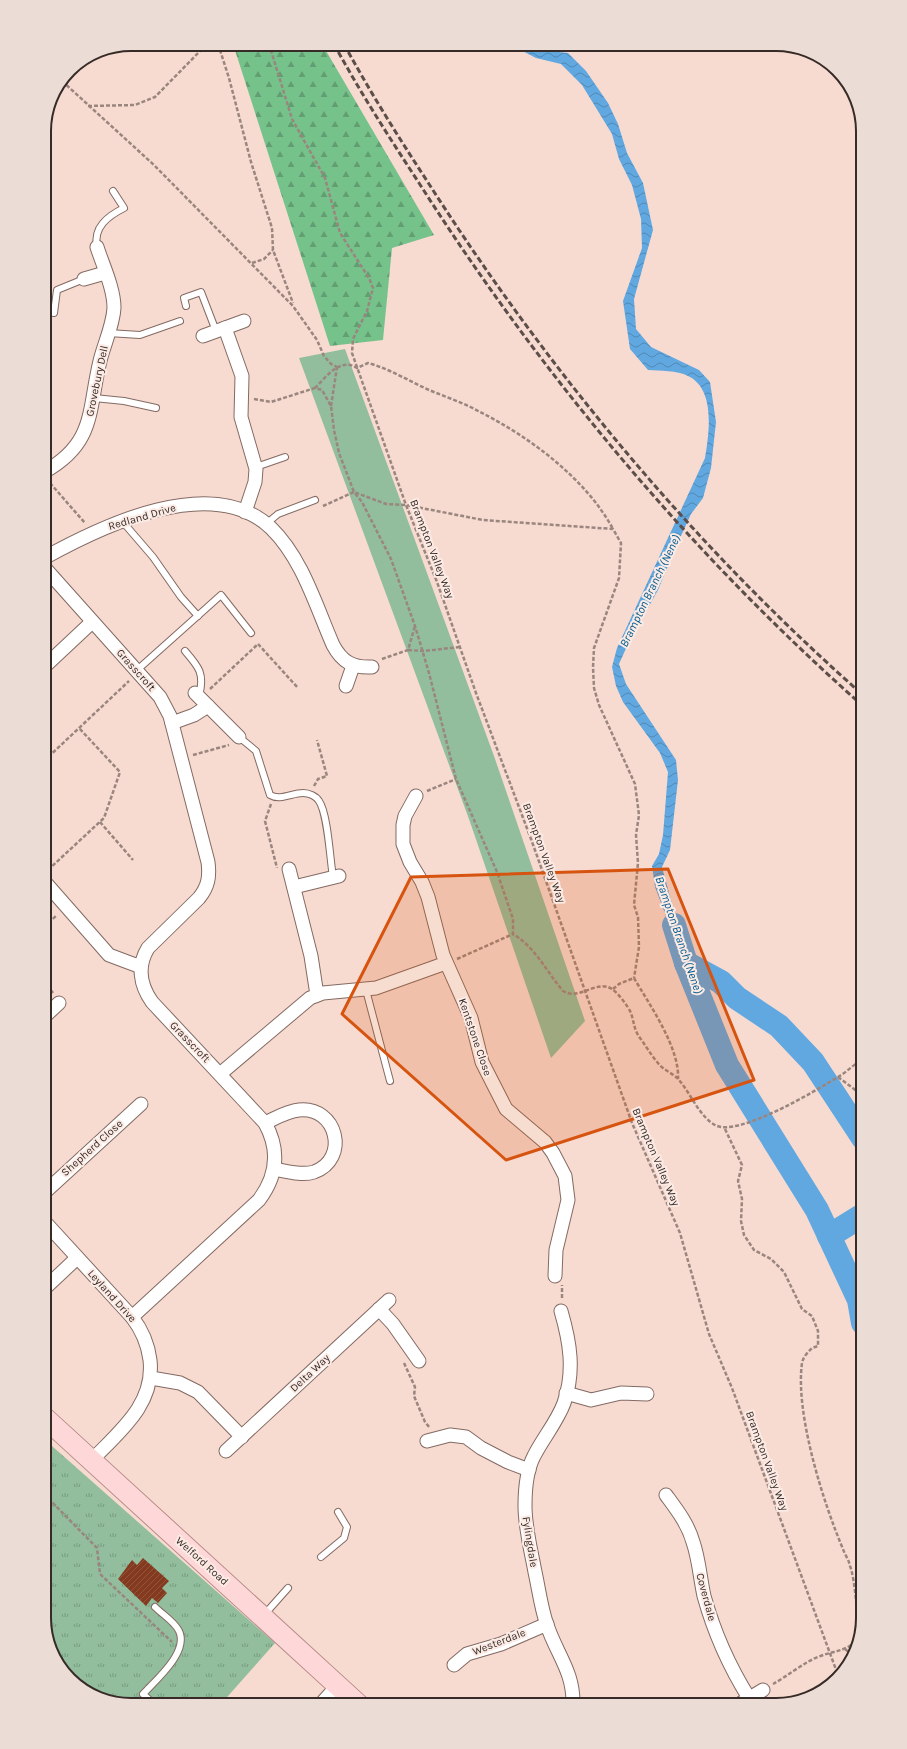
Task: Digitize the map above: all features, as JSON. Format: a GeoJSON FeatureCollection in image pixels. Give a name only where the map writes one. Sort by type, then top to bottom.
{"type":"FeatureCollection","features":[{"type":"Feature","properties":{"kind":"main road","name":"Welford Road"},"geometry":{"type":"LineString","coordinates":[[51,1423],[351,1698]]}},
{"type":"Feature","properties":{"kind":"street","name":"Grovebury Dell"},"geometry":{"type":"LineString","coordinates":[[51,473],[66,457],[88,426],[98,370],[114,309],[111,291],[97,247]]}},
{"type":"Feature","properties":{"kind":"street"},"geometry":{"type":"LineString","coordinates":[[84,279],[105,273]]}},
{"type":"Feature","properties":{"kind":"street"},"geometry":{"type":"LineString","coordinates":[[244,321],[214,332],[242,376],[242,428],[256,467],[255,482],[246,512]]}},
{"type":"Feature","properties":{"kind":"street","name":"Redland Drive"},"geometry":{"type":"LineString","coordinates":[[51,554],[94,532],[122,521],[163,509],[204,503],[234,508],[246,512],[266,524],[282,541],[296,561],[337,653],[347,663],[353,666]]}},
{"type":"Feature","properties":{"kind":"street","name":"Grasscroft"},"geometry":{"type":"LineString","coordinates":[[51,575],[160,697],[172,723],[208,862],[209,878],[204,892],[148,948],[143,956],[141,967],[142,984],[152,1002],[265,1123],[274,1144],[274,1169],[266,1190],[259,1200],[132,1317]]}},
{"type":"Feature","properties":{"kind":"street"},"geometry":{"type":"LineString","coordinates":[[51,660],[92,622]]}},
{"type":"Feature","properties":{"kind":"street"},"geometry":{"type":"LineString","coordinates":[[346,686],[353,666],[372,667]]}},
{"type":"Feature","properties":{"kind":"street"},"geometry":{"type":"LineString","coordinates":[[172,723],[194,715],[200,699],[240,737]]}},
{"type":"Feature","properties":{"kind":"street","name":"Kentstone Close"},"geometry":{"type":"LineString","coordinates":[[416,796],[405,816],[403,825],[403,844],[428,897],[446,963],[471,1018],[482,1062],[506,1109],[513,1117],[545,1142],[557,1158],[565,1176],[568,1200],[556,1250],[555,1276]]}},
{"type":"Feature","properties":{"kind":"street"},"geometry":{"type":"LineString","coordinates":[[289,869],[311,956],[317,995]]}},
{"type":"Feature","properties":{"kind":"street"},"geometry":{"type":"LineString","coordinates":[[294,886],[336,876]]}},
{"type":"Feature","properties":{"kind":"street"},"geometry":{"type":"LineString","coordinates":[[51,889],[109,955],[141,967]]}},
{"type":"Feature","properties":{"kind":"street"},"geometry":{"type":"LineString","coordinates":[[220,1074],[304,1002],[317,995],[332,992],[366,990],[392,983],[446,963]]}},
{"type":"Feature","properties":{"kind":"street"},"geometry":{"type":"LineString","coordinates":[[51,1010],[59,1003]]}},
{"type":"Feature","properties":{"kind":"street","name":"Shepherd Close"},"geometry":{"type":"LineString","coordinates":[[51,1187],[141,1104]]}},
{"type":"Feature","properties":{"kind":"street"},"geometry":{"type":"LineString","coordinates":[[265,1123],[290,1112],[308,1110],[325,1117],[330,1123],[336,1137],[334,1152],[330,1159],[319,1169],[306,1173],[274,1169]]}},
{"type":"Feature","properties":{"kind":"street","name":"Leyland Drive"},"geometry":{"type":"LineString","coordinates":[[51,1229],[132,1317],[143,1333],[147,1344],[151,1378],[144,1400],[137,1412],[92,1460]]}},
{"type":"Feature","properties":{"kind":"street"},"geometry":{"type":"LineString","coordinates":[[51,1283],[78,1258]]}},
{"type":"Feature","properties":{"kind":"street","name":"Delta Way"},"geometry":{"type":"LineString","coordinates":[[226,1451],[389,1300]]}},
{"type":"Feature","properties":{"kind":"street"},"geometry":{"type":"LineString","coordinates":[[379,1309],[394,1324],[419,1361]]}},
{"type":"Feature","properties":{"kind":"street","name":"Fylingdale"},"geometry":{"type":"LineString","coordinates":[[561,1311],[569,1338],[571,1366],[563,1404],[533,1457],[529,1470],[526,1494],[526,1527],[547,1624],[570,1678],[573,1698]]}},
{"type":"Feature","properties":{"kind":"street"},"geometry":{"type":"LineString","coordinates":[[151,1378],[180,1382],[198,1392],[242,1437]]}},
{"type":"Feature","properties":{"kind":"street"},"geometry":{"type":"LineString","coordinates":[[566,1394],[591,1400],[616,1394],[647,1394]]}},
{"type":"Feature","properties":{"kind":"street"},"geometry":{"type":"LineString","coordinates":[[432,1439],[459,1435],[466,1437],[480,1448],[508,1462],[529,1470]]}},
{"type":"Feature","properties":{"kind":"street","name":"Coverdale"},"geometry":{"type":"LineString","coordinates":[[666,1495],[688,1527],[713,1623],[742,1698]]}},
{"type":"Feature","properties":{"kind":"street","name":"Westerdale"},"geometry":{"type":"LineString","coordinates":[[454,1665],[467,1654],[501,1644],[547,1624]]}},
{"type":"Feature","properties":{"kind":"street"},"geometry":{"type":"LineString","coordinates":[[326,1698],[338,1685]]}},
{"type":"Feature","properties":{"kind":"street","name":"Coverdale"},"geometry":{"type":"LineString","coordinates":[[751,1698],[764,1690]]}},
{"type":"Feature","properties":{"kind":"lane"},"geometry":{"type":"LineString","coordinates":[[97,247],[96,236],[99,227],[124,208],[113,191]]}},
{"type":"Feature","properties":{"kind":"lane"},"geometry":{"type":"LineString","coordinates":[[51,313],[54,313],[57,290],[84,279]]}},
{"type":"Feature","properties":{"kind":"lane"},"geometry":{"type":"LineString","coordinates":[[186,306],[184,298],[201,292],[214,332]]}},
{"type":"Feature","properties":{"kind":"lane"},"geometry":{"type":"LineString","coordinates":[[108,332],[140,335],[180,321]]}},
{"type":"Feature","properties":{"kind":"lane"},"geometry":{"type":"LineString","coordinates":[[94,398],[124,400],[156,408]]}},
{"type":"Feature","properties":{"kind":"lane"},"geometry":{"type":"LineString","coordinates":[[256,467],[285,457]]}},
{"type":"Feature","properties":{"kind":"lane"},"geometry":{"type":"LineString","coordinates":[[266,524],[278,514],[315,500]]}},
{"type":"Feature","properties":{"kind":"lane"},"geometry":{"type":"LineString","coordinates":[[122,521],[153,557],[181,598],[198,616]]}},
{"type":"Feature","properties":{"kind":"lane"},"geometry":{"type":"LineString","coordinates":[[137,672],[221,595],[251,633]]}},
{"type":"Feature","properties":{"kind":"lane"},"geometry":{"type":"LineString","coordinates":[[185,651],[195,663],[201,674],[202,685],[200,699]]}},
{"type":"Feature","properties":{"kind":"lane"},"geometry":{"type":"LineString","coordinates":[[240,737],[256,751],[267,790],[274,797],[299,793],[310,794],[319,800],[327,829],[336,876]]}},
{"type":"Feature","properties":{"kind":"lane"},"geometry":{"type":"LineString","coordinates":[[366,990],[390,1081]]}},
{"type":"Feature","properties":{"kind":"lane"},"geometry":{"type":"LineString","coordinates":[[321,1557],[344,1538],[347,1527],[338,1512]]}},
{"type":"Feature","properties":{"kind":"lane"},"geometry":{"type":"LineString","coordinates":[[263,1616],[288,1588]]}},
{"type":"Feature","properties":{"kind":"lane"},"geometry":{"type":"LineString","coordinates":[[147,1698],[143,1694],[172,1661],[179,1649],[181,1640],[178,1630],[155,1607]]}},
{"type":"Feature","properties":{"kind":"path"},"geometry":{"type":"LineString","coordinates":[[88,106],[134,105],[154,97],[200,51]]}},
{"type":"Feature","properties":{"kind":"path"},"geometry":{"type":"LineString","coordinates":[[220,51],[229,78],[251,162],[272,228],[273,250],[294,306]]}},
{"type":"Feature","properties":{"kind":"path","name":"Brampton Valley Way"},"geometry":{"type":"LineString","coordinates":[[271,51],[292,119],[325,178],[340,233],[369,278],[373,288],[367,311],[351,346],[357,368],[406,505],[437,582],[632,1123],[680,1233],[709,1334],[732,1388],[836,1671]]}},
{"type":"Feature","properties":{"kind":"path"},"geometry":{"type":"LineString","coordinates":[[66,85],[154,165],[294,306],[317,340],[324,356],[331,364],[337,367]]}},
{"type":"Feature","properties":{"kind":"path"},"geometry":{"type":"LineString","coordinates":[[252,263],[264,258],[273,250]]}},
{"type":"Feature","properties":{"kind":"path"},"geometry":{"type":"LineString","coordinates":[[242,397],[271,402],[315,388],[337,367],[346,365],[357,368],[368,363],[392,371],[429,390],[479,411],[529,440],[569,473],[607,518],[621,543],[620,578],[594,648],[594,688],[599,705],[634,784],[639,815],[636,835],[638,863],[634,905],[638,916],[639,947],[634,978],[664,1028],[678,1071],[678,1079]]}},
{"type":"Feature","properties":{"kind":"path"},"geometry":{"type":"LineString","coordinates":[[337,367],[332,406],[334,430],[339,453],[354,492],[362,502],[391,559],[424,651],[456,779],[497,872],[513,919],[512,934]]}},
{"type":"Feature","properties":{"kind":"path"},"geometry":{"type":"LineString","coordinates":[[315,388],[322,390],[332,406]]}},
{"type":"Feature","properties":{"kind":"path"},"geometry":{"type":"LineString","coordinates":[[51,482],[94,532]]}},
{"type":"Feature","properties":{"kind":"path"},"geometry":{"type":"LineString","coordinates":[[321,507],[354,492],[386,504],[406,505],[483,520],[613,529]]}},
{"type":"Feature","properties":{"kind":"path"},"geometry":{"type":"LineString","coordinates":[[408,650],[415,626]]}},
{"type":"Feature","properties":{"kind":"path"},"geometry":{"type":"LineString","coordinates":[[251,633],[258,644],[298,688]]}},
{"type":"Feature","properties":{"kind":"path"},"geometry":{"type":"LineString","coordinates":[[215,684],[258,644]]}},
{"type":"Feature","properties":{"kind":"path"},"geometry":{"type":"LineString","coordinates":[[372,667],[374,661],[408,650],[424,651],[460,647]]}},
{"type":"Feature","properties":{"kind":"path"},"geometry":{"type":"LineString","coordinates":[[51,754],[137,672]]}},
{"type":"Feature","properties":{"kind":"path"},"geometry":{"type":"LineString","coordinates":[[51,867],[104,818],[120,772],[78,728]]}},
{"type":"Feature","properties":{"kind":"path"},"geometry":{"type":"LineString","coordinates":[[181,758],[234,744],[240,737]]}},
{"type":"Feature","properties":{"kind":"path"},"geometry":{"type":"LineString","coordinates":[[310,794],[318,779],[327,776],[317,740]]}},
{"type":"Feature","properties":{"kind":"path"},"geometry":{"type":"LineString","coordinates":[[416,796],[456,779]]}},
{"type":"Feature","properties":{"kind":"path"},"geometry":{"type":"LineString","coordinates":[[274,797],[265,821],[276,868],[289,869]]}},
{"type":"Feature","properties":{"kind":"path"},"geometry":{"type":"LineString","coordinates":[[100,822],[133,860]]}},
{"type":"Feature","properties":{"kind":"path"},"geometry":{"type":"LineString","coordinates":[[51,921],[66,907]]}},
{"type":"Feature","properties":{"kind":"path"},"geometry":{"type":"LineString","coordinates":[[512,934],[522,939],[563,991],[568,994],[575,995],[605,986],[613,990],[630,1012],[636,1031],[658,1064],[678,1079],[704,1116],[715,1125],[725,1128],[768,1114],[795,1103],[834,1078],[838,1078],[856,1064]]}},
{"type":"Feature","properties":{"kind":"path"},"geometry":{"type":"LineString","coordinates":[[446,963],[512,934]]}},
{"type":"Feature","properties":{"kind":"path"},"geometry":{"type":"LineString","coordinates":[[613,990],[619,984],[634,978]]}},
{"type":"Feature","properties":{"kind":"path"},"geometry":{"type":"LineString","coordinates":[[838,1078],[856,1091]]}},
{"type":"Feature","properties":{"kind":"path"},"geometry":{"type":"LineString","coordinates":[[725,1128],[742,1165],[738,1181],[742,1199],[741,1221],[744,1235],[754,1250],[771,1259],[784,1272],[802,1309],[812,1316],[818,1331],[818,1346],[812,1348],[802,1362],[804,1416],[814,1461],[828,1507],[843,1549],[851,1566],[856,1608]]}},
{"type":"Feature","properties":{"kind":"path"},"geometry":{"type":"LineString","coordinates":[[555,1276],[562,1283],[561,1311]]}},
{"type":"Feature","properties":{"kind":"path"},"geometry":{"type":"LineString","coordinates":[[404,1360],[404,1366],[415,1387],[414,1396],[432,1439]]}},
{"type":"Feature","properties":{"kind":"path"},"geometry":{"type":"LineString","coordinates":[[51,1501],[97,1548],[100,1574],[179,1649]]}},
{"type":"Feature","properties":{"kind":"path"},"geometry":{"type":"LineString","coordinates":[[764,1690],[818,1657],[845,1650],[851,1645]]}},
{"type":"Feature","properties":{"kind":"path"},"geometry":{"type":"LineString","coordinates":[[845,1650],[848,1652]]}},
{"type":"Feature","properties":{"kind":"highlighted area"},"geometry":{"type":"Polygon","coordinates":[[[668,869],[754,1080],[506,1160],[342,1014],[411,877],[668,869]]]}},
{"type":"Feature","properties":{"kind":"green space"},"geometry":{"type":"Polygon","coordinates":[[[235,51],[326,51],[434,235],[392,248],[383,340],[330,346],[235,51]]]}},
{"type":"Feature","properties":{"kind":"green space"},"geometry":{"type":"Polygon","coordinates":[[[345,349],[494,756],[585,1021],[551,1058],[469,819],[299,358],[345,349]]]}},
{"type":"Feature","properties":{"kind":"green space"},"geometry":{"type":"Polygon","coordinates":[[[51,1445],[275,1643],[226,1698],[126,1698],[101,1692],[82,1681],[68,1667],[62,1658],[57,1648],[52,1628],[51,1445]]]}},
{"type":"Feature","properties":{"kind":"water"},"geometry":{"type":"Polygon","coordinates":[[[522,51],[550,51],[568,53],[586,71],[608,103],[618,124],[627,153],[643,183],[653,230],[634,299],[636,329],[651,347],[699,370],[710,382],[716,422],[711,468],[703,498],[691,514],[658,590],[628,644],[619,664],[626,684],[676,760],[678,780],[670,850],[662,867],[681,937],[691,952],[694,962],[680,953],[655,887],[652,866],[659,854],[663,835],[668,772],[660,753],[623,702],[616,686],[612,667],[617,648],[705,458],[709,425],[707,401],[697,382],[684,374],[648,370],[630,349],[623,301],[642,248],[641,219],[632,185],[619,159],[612,134],[582,85],[561,64],[536,58],[522,51]]]}},
{"type":"Feature","properties":{"kind":"building"},"geometry":{"type":"Polygon","coordinates":[[[143,1558],[169,1581],[162,1588],[167,1593],[158,1603],[152,1598],[146,1606],[118,1579],[132,1560],[137,1565],[143,1558]]]}},
{"type":"Feature","properties":{"kind":"waterway","name":"Brampton Branch (Nene)"},"geometry":{"type":"LineString","coordinates":[[674,925],[686,963],[727,1065],[817,1210],[856,1294]]}},
{"type":"Feature","properties":{"kind":"waterway"},"geometry":{"type":"LineString","coordinates":[[686,963],[721,982],[737,998],[779,1026],[813,1062],[856,1127]]}},
{"type":"Feature","properties":{"kind":"waterway"},"geometry":{"type":"LineString","coordinates":[[829,1236],[856,1219]]}},
{"type":"Feature","properties":{"kind":"railway"},"geometry":{"type":"LineString","coordinates":[[338,51],[386,131],[466,255],[516,325],[568,393],[679,525],[738,587],[800,648],[856,700]]}},
{"type":"Feature","properties":{"kind":"railway"},"geometry":{"type":"LineString","coordinates":[[348,51],[396,132],[475,254],[524,323],[575,390],[628,455],[741,579],[801,638],[856,689]]}}]}
